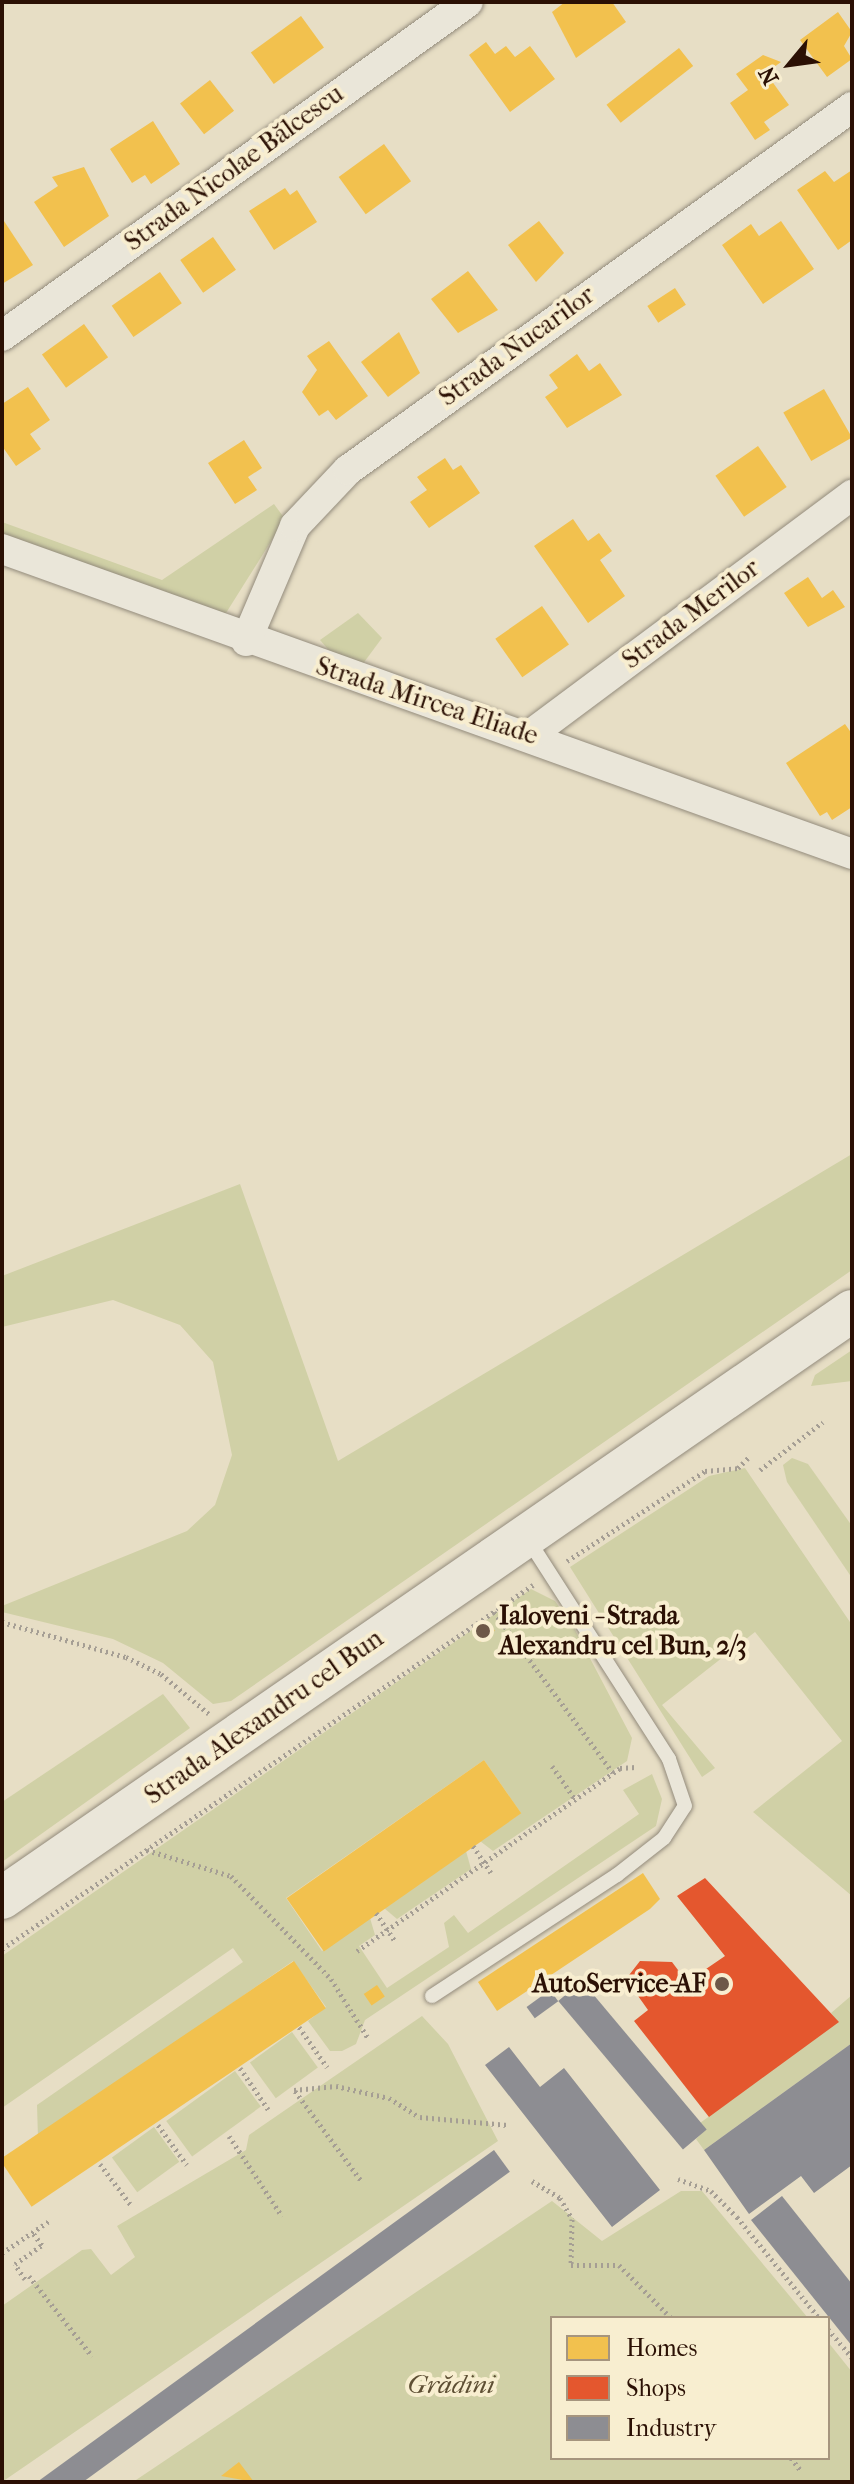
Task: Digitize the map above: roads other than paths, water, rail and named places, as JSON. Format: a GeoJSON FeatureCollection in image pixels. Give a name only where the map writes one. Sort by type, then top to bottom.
{"type":"FeatureCollection","features":[{"type":"Feature","properties":{"kind":"main road","name":"Strada Alexandru cel Bun"},"geometry":{"type":"LineString","coordinates":[[2,1898],[852,1311]]}},
{"type":"Feature","properties":{"kind":"street","name":"Strada Nicolae Bălcescu"},"geometry":{"type":"LineString","coordinates":[[2,336],[468,2]]}},
{"type":"Feature","properties":{"kind":"street","name":"Strada Nucarilor"},"geometry":{"type":"LineString","coordinates":[[246,641],[295,526],[348,470],[852,107]]}},
{"type":"Feature","properties":{"kind":"street","name":"Strada Merilor"},"geometry":{"type":"LineString","coordinates":[[530,735],[852,495]]}},
{"type":"Feature","properties":{"kind":"street","name":"Strada Mircea Eliade"},"geometry":{"type":"LineString","coordinates":[[2,549],[246,641],[530,735],[852,854]]}},
{"type":"Feature","properties":{"kind":"lane"},"geometry":{"type":"LineString","coordinates":[[432,1996],[617,1875],[664,1838],[685,1806],[669,1759],[525,1536]]}},
{"type":"Feature","properties":{"kind":"place","name":"Ialoveni - Strada Alexandru cel Bun, 2/3"},"geometry":{"type":"Point","coordinates":[483,1631]}},
{"type":"Feature","properties":{"kind":"place","name":"AutoService-AF"},"geometry":{"type":"Point","coordinates":[722,1984]}},
{"type":"Feature","properties":{"kind":"park label","name":"Grădini"},"geometry":{"type":"Point","coordinates":[451,2385]}}]}
